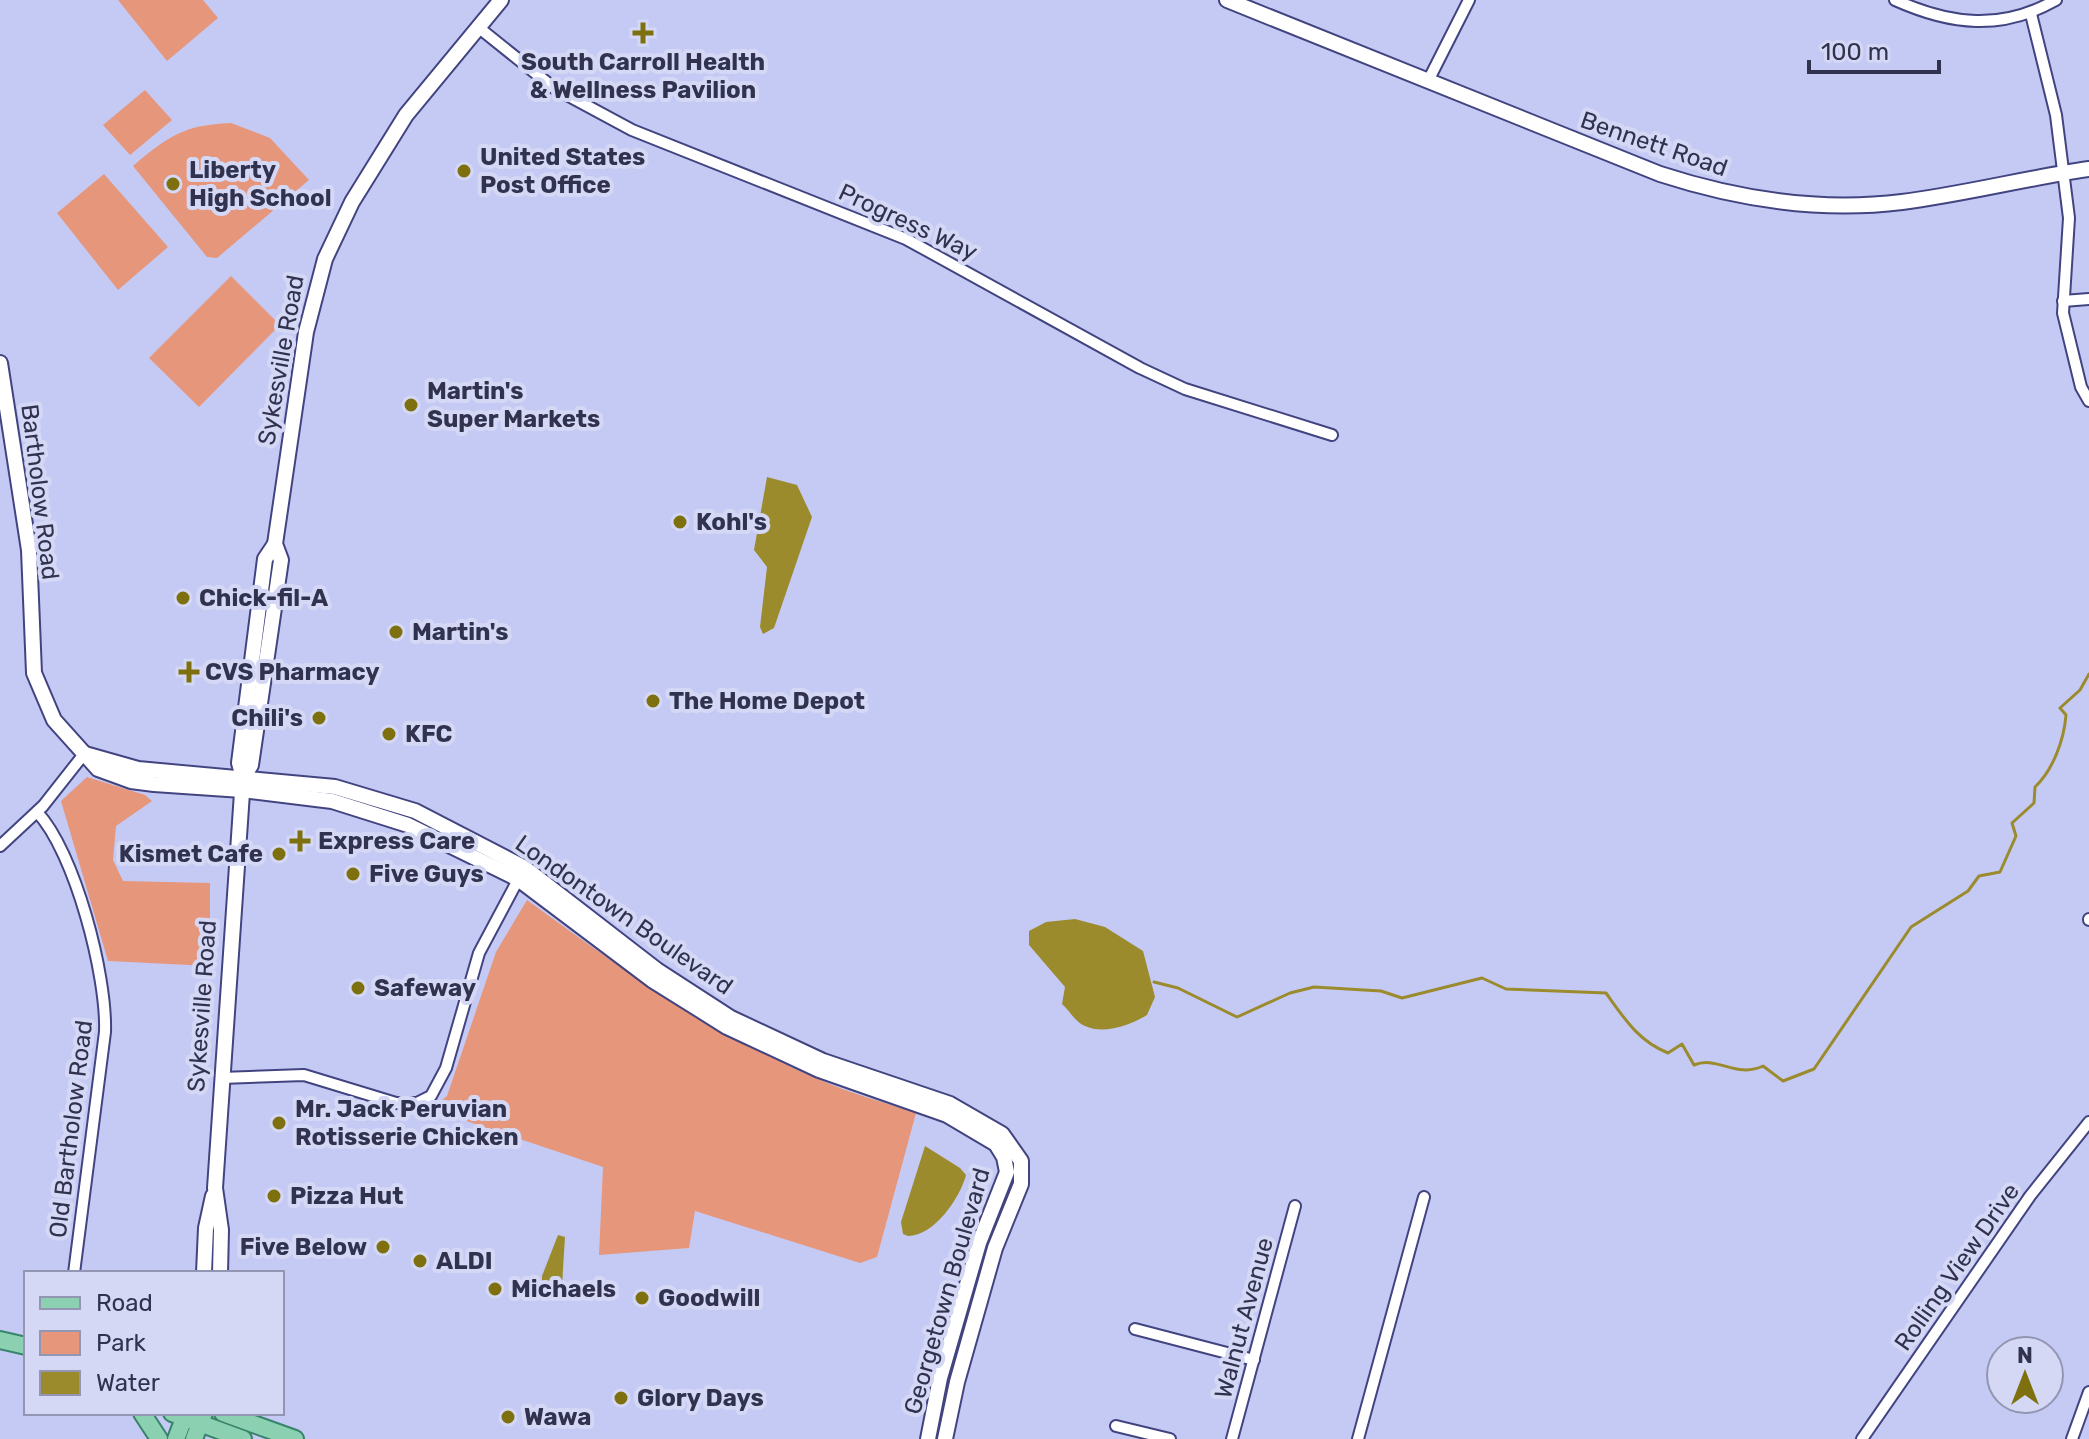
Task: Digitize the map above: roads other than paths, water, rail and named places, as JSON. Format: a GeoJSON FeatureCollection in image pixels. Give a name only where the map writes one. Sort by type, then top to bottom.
{"type":"FeatureCollection","features":[{"type":"Feature","properties":{"kind":"main road"},"geometry":{"type":"LineString","coordinates":[[4,1341],[24,1346]]}},
{"type":"Feature","properties":{"kind":"main road"},"geometry":{"type":"LineString","coordinates":[[4,1341],[24,1353]]}},
{"type":"Feature","properties":{"kind":"main road"},"geometry":{"type":"LineString","coordinates":[[143,1415],[159,1439]]}},
{"type":"Feature","properties":{"kind":"main road"},"geometry":{"type":"LineString","coordinates":[[228,1415],[295,1439]]}},
{"type":"Feature","properties":{"kind":"main road"},"geometry":{"type":"LineString","coordinates":[[245,1415],[256,1425]]}},
{"type":"Feature","properties":{"kind":"main road"},"geometry":{"type":"LineString","coordinates":[[176,1439],[190,1420],[243,1439]]}},
{"type":"Feature","properties":{"kind":"street","name":"Sykesville Road"},"geometry":{"type":"LineString","coordinates":[[204,1271],[206,1228],[215,1188],[243,784],[239,763],[265,559],[275,544],[306,332],[325,259],[352,202],[406,115],[501,0]]}},
{"type":"Feature","properties":{"kind":"street","name":"Bennett Road"},"geometry":{"type":"LineString","coordinates":[[1227,0],[1660,174],[1773,201],[1824,205],[1902,202],[2089,169]]}},
{"type":"Feature","properties":{"kind":"street"},"geometry":{"type":"LineString","coordinates":[[1428,81],[1469,0]]}},
{"type":"Feature","properties":{"kind":"street"},"geometry":{"type":"LineString","coordinates":[[1895,0],[1950,21],[1967,23],[2031,14],[2056,0]]}},
{"type":"Feature","properties":{"kind":"street"},"geometry":{"type":"LineString","coordinates":[[2031,14],[2046,62],[2064,173],[2069,218],[2063,301],[2081,387],[2089,401]]}},
{"type":"Feature","properties":{"kind":"street","name":"Progress Way"},"geometry":{"type":"LineString","coordinates":[[478,27],[554,88],[632,130],[906,239],[1140,368],[1185,389],[1332,435]]}},
{"type":"Feature","properties":{"kind":"street"},"geometry":{"type":"LineString","coordinates":[[2063,301],[2089,299]]}},
{"type":"Feature","properties":{"kind":"street","name":"Bartholow Road"},"geometry":{"type":"LineString","coordinates":[[0,363],[29,550],[34,673],[49,712],[98,769],[110,775],[154,784],[243,784]]}},
{"type":"Feature","properties":{"kind":"street"},"geometry":{"type":"LineString","coordinates":[[0,846],[37,812],[84,754],[161,772],[243,784]]}},
{"type":"Feature","properties":{"kind":"street"},"geometry":{"type":"LineString","coordinates":[[110,775],[145,777],[161,772]]}},
{"type":"Feature","properties":{"kind":"street","name":"Londontown Boulevard"},"geometry":{"type":"LineString","coordinates":[[243,784],[332,801],[379,814],[521,873],[657,970],[731,1018],[800,1051],[925,1094],[969,1121]]}},
{"type":"Feature","properties":{"kind":"street","name":"Old Bartholow Road"},"geometry":{"type":"LineString","coordinates":[[37,812],[57,838],[69,870],[99,968],[105,1001],[105,1032],[74,1271]]}},
{"type":"Feature","properties":{"kind":"street"},"geometry":{"type":"LineString","coordinates":[[221,1078],[304,1075],[396,1103],[417,1103],[431,1096],[446,1068],[479,953],[521,873]]}},
{"type":"Feature","properties":{"kind":"street","name":"Georgetown Boulevard"},"geometry":{"type":"LineString","coordinates":[[928,1439],[940,1378],[979,1243],[1007,1172],[1004,1157],[996,1144],[969,1121]]}},
{"type":"Feature","properties":{"kind":"street","name":"Georgetown Boulevard"},"geometry":{"type":"LineString","coordinates":[[945,1439],[957,1382],[995,1248],[1022,1173],[1021,1161],[1010,1142],[969,1121]]}},
{"type":"Feature","properties":{"kind":"street","name":"Rolling View Drive"},"geometry":{"type":"LineString","coordinates":[[1862,1439],[2030,1196],[2089,1122]]}},
{"type":"Feature","properties":{"kind":"street","name":"Sykesville Road"},"geometry":{"type":"LineString","coordinates":[[215,1188],[221,1230],[220,1271]]}},
{"type":"Feature","properties":{"kind":"street"},"geometry":{"type":"LineString","coordinates":[[1358,1439],[1424,1197]]}},
{"type":"Feature","properties":{"kind":"street","name":"Walnut Avenue"},"geometry":{"type":"LineString","coordinates":[[1232,1439],[1295,1206]]}},
{"type":"Feature","properties":{"kind":"street"},"geometry":{"type":"LineString","coordinates":[[1135,1329],[1254,1360]]}},
{"type":"Feature","properties":{"kind":"street"},"geometry":{"type":"LineString","coordinates":[[2072,1439],[2089,1392]]}},
{"type":"Feature","properties":{"kind":"street"},"geometry":{"type":"LineString","coordinates":[[1116,1426],[1170,1439]]}},
{"type":"Feature","properties":{"kind":"water"},"geometry":{"type":"Polygon","coordinates":[[[767,477],[797,485],[812,517],[774,628],[763,634],[760,627],[767,567],[754,550],[767,477]]]}},
{"type":"Feature","properties":{"kind":"water"},"geometry":{"type":"Polygon","coordinates":[[[1075,919],[1105,927],[1143,951],[1155,997],[1147,1015],[1117,1028],[1092,1029],[1078,1022],[1062,1004],[1065,987],[1029,945],[1029,931],[1046,922],[1075,919]]]}},
{"type":"Feature","properties":{"kind":"water"},"geometry":{"type":"Polygon","coordinates":[[[925,1146],[966,1175],[952,1204],[936,1223],[927,1230],[908,1236],[903,1234],[901,1222],[925,1146]]]}},
{"type":"Feature","properties":{"kind":"water"},"geometry":{"type":"Polygon","coordinates":[[[558,1235],[565,1237],[562,1286],[561,1291],[551,1292],[542,1283],[542,1276],[558,1235]]]}},
{"type":"Feature","properties":{"kind":"waterway"},"geometry":{"type":"LineString","coordinates":[[1154,982],[1178,988],[1237,1017],[1290,993],[1314,987],[1381,991],[1402,998],[1482,978],[1506,989],[1606,993],[1632,1028],[1657,1048],[1668,1053],[1682,1044],[1694,1065],[1711,1063],[1744,1070],[1763,1066],[1783,1081],[1814,1069],[1911,927],[1968,891],[1979,876],[2000,872],[2016,836],[2012,823],[2034,803],[2035,787],[2047,772],[2060,744],[2066,715],[2060,708],[2080,690],[2089,674]]}},
{"type":"Feature","properties":{"kind":"place","name":"South Carroll Health & Wellness Pavilion"},"geometry":{"type":"Point","coordinates":[643,33]}},
{"type":"Feature","properties":{"kind":"place","name":"United States Post Office"},"geometry":{"type":"Point","coordinates":[464,171]}},
{"type":"Feature","properties":{"kind":"place","name":"Liberty High School"},"geometry":{"type":"Point","coordinates":[173,184]}},
{"type":"Feature","properties":{"kind":"place","name":"Martin's Super Markets"},"geometry":{"type":"Point","coordinates":[411,405]}},
{"type":"Feature","properties":{"kind":"place","name":"Kohl's"},"geometry":{"type":"Point","coordinates":[680,522]}},
{"type":"Feature","properties":{"kind":"place","name":"Chick-fil-A"},"geometry":{"type":"Point","coordinates":[183,598]}},
{"type":"Feature","properties":{"kind":"place","name":"Martin's"},"geometry":{"type":"Point","coordinates":[396,632]}},
{"type":"Feature","properties":{"kind":"place","name":"CVS Pharmacy"},"geometry":{"type":"Point","coordinates":[189,672]}},
{"type":"Feature","properties":{"kind":"place","name":"The Home Depot"},"geometry":{"type":"Point","coordinates":[653,701]}},
{"type":"Feature","properties":{"kind":"place","name":"Chili's"},"geometry":{"type":"Point","coordinates":[319,718]}},
{"type":"Feature","properties":{"kind":"place","name":"KFC"},"geometry":{"type":"Point","coordinates":[389,734]}},
{"type":"Feature","properties":{"kind":"place","name":"Express Care"},"geometry":{"type":"Point","coordinates":[300,841]}},
{"type":"Feature","properties":{"kind":"place","name":"Kismet Cafe"},"geometry":{"type":"Point","coordinates":[279,854]}},
{"type":"Feature","properties":{"kind":"place","name":"Five Guys"},"geometry":{"type":"Point","coordinates":[353,874]}},
{"type":"Feature","properties":{"kind":"place","name":"Safeway"},"geometry":{"type":"Point","coordinates":[358,988]}},
{"type":"Feature","properties":{"kind":"place","name":"Mr. Jack Peruvian Rotisserie Chicken"},"geometry":{"type":"Point","coordinates":[279,1123]}},
{"type":"Feature","properties":{"kind":"place","name":"Pizza Hut"},"geometry":{"type":"Point","coordinates":[274,1196]}},
{"type":"Feature","properties":{"kind":"place","name":"Five Below"},"geometry":{"type":"Point","coordinates":[383,1247]}},
{"type":"Feature","properties":{"kind":"place","name":"ALDI"},"geometry":{"type":"Point","coordinates":[420,1261]}},
{"type":"Feature","properties":{"kind":"place","name":"Michaels"},"geometry":{"type":"Point","coordinates":[495,1289]}},
{"type":"Feature","properties":{"kind":"place","name":"Goodwill"},"geometry":{"type":"Point","coordinates":[642,1298]}},
{"type":"Feature","properties":{"kind":"place","name":"Glory Days"},"geometry":{"type":"Point","coordinates":[621,1398]}},
{"type":"Feature","properties":{"kind":"place","name":"Wawa"},"geometry":{"type":"Point","coordinates":[508,1417]}}]}
